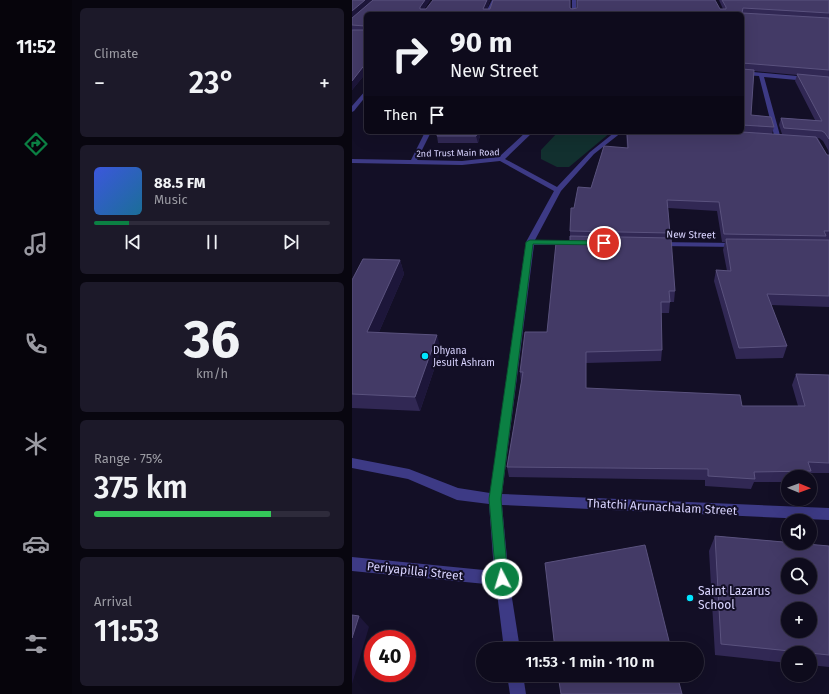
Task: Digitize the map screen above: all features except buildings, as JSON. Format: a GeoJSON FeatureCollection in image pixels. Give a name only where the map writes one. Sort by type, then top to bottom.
{"type":"FeatureCollection","features":[{"type":"Feature","properties":{"kind":"street"},"geometry":{"type":"LineString","coordinates":[[488,12],[494,0]]}},
{"type":"Feature","properties":{"kind":"street"},"geometry":{"type":"LineString","coordinates":[[574,0],[574,12]]}},
{"type":"Feature","properties":{"kind":"street"},"geometry":{"type":"LineString","coordinates":[[744,73],[829,80]]}},
{"type":"Feature","properties":{"kind":"street"},"geometry":{"type":"LineString","coordinates":[[761,75],[778,138]]}},
{"type":"Feature","properties":{"kind":"street"},"geometry":{"type":"LineString","coordinates":[[352,110],[364,95]]}},
{"type":"Feature","properties":{"kind":"street"},"geometry":{"type":"LineString","coordinates":[[412,162],[427,134]]}},
{"type":"Feature","properties":{"kind":"street"},"geometry":{"type":"LineString","coordinates":[[501,159],[528,134]]}},
{"type":"Feature","properties":{"kind":"street"},"geometry":{"type":"LineString","coordinates":[[511,642],[502,579],[495,499],[530,242],[558,190],[592,153],[616,134]]}},
{"type":"Feature","properties":{"kind":"street"},"geometry":{"type":"LineString","coordinates":[[770,138],[786,139]]}},
{"type":"Feature","properties":{"kind":"street","name":"2nd Trust Main Road"},"geometry":{"type":"LineString","coordinates":[[352,162],[462,163],[501,159],[558,190]]}},
{"type":"Feature","properties":{"kind":"street"},"geometry":{"type":"LineString","coordinates":[[530,242],[592,243]]}},
{"type":"Feature","properties":{"kind":"street","name":"New Street"},"geometry":{"type":"LineString","coordinates":[[647,244],[742,245]]}},
{"type":"Feature","properties":{"kind":"street","name":"Thatchi Arunachalam Street"},"geometry":{"type":"LineString","coordinates":[[352,464],[409,474],[457,494],[495,499],[829,514]]}},
{"type":"Feature","properties":{"kind":"street","name":"Periyapillai Street"},"geometry":{"type":"LineString","coordinates":[[352,564],[502,579]]}},
{"type":"Feature","properties":{"kind":"street"},"geometry":{"type":"LineString","coordinates":[[516,682],[518,694]]}},
{"type":"Feature","properties":{"kind":"green space"},"geometry":{"type":"Polygon","coordinates":[[[556,134],[609,134],[569,167],[557,167],[541,159],[541,150],[556,134]]]}},
{"type":"Feature","properties":{"kind":"place","name":"Dhyana Jesuit Ashram"},"geometry":{"type":"Point","coordinates":[425,356]}},
{"type":"Feature","properties":{"kind":"place","name":"Saint Lazarus School"},"geometry":{"type":"Point","coordinates":[690,598]}},
{"type":"Feature","properties":{"kind":"route"},"geometry":{"type":"LineString","coordinates":[[502,579],[495,499],[530,242],[604,243]]}}]}
